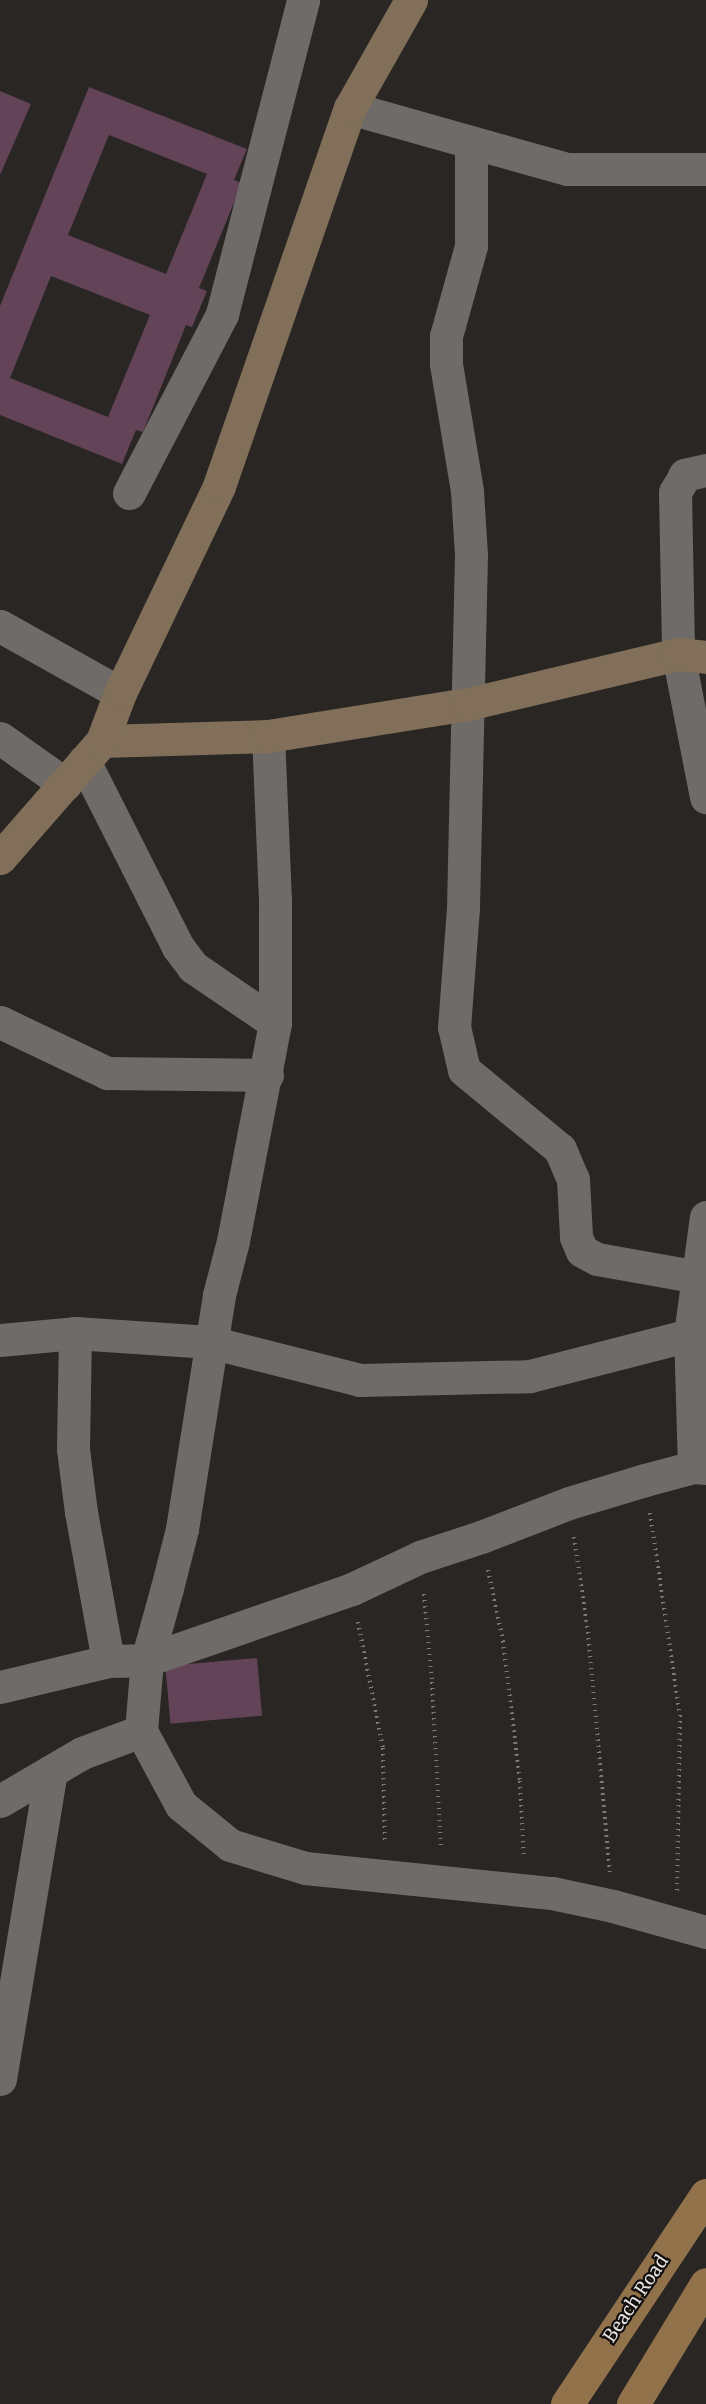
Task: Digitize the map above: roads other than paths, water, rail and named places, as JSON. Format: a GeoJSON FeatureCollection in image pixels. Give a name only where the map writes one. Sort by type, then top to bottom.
{"type":"FeatureCollection","features":[{"type":"Feature","properties":{"kind":"main road","name":"Beach Road"},"geometry":{"type":"LineString","coordinates":[[567,2404],[706,2195]]}},
{"type":"Feature","properties":{"kind":"main road"},"geometry":{"type":"LineString","coordinates":[[633,2404],[706,2284]]}},
{"type":"Feature","properties":{"kind":"street"},"geometry":{"type":"LineString","coordinates":[[129,493],[222,314],[303,0]]}},
{"type":"Feature","properties":{"kind":"street"},"geometry":{"type":"LineString","coordinates":[[0,858],[84,762],[120,693],[219,486],[350,108],[411,0]]}},
{"type":"Feature","properties":{"kind":"street"},"geometry":{"type":"LineString","coordinates":[[350,108],[567,169],[706,169]]}},
{"type":"Feature","properties":{"kind":"street"},"geometry":{"type":"LineString","coordinates":[[471,143],[471,246],[446,336],[446,363],[467,491],[471,555],[463,908],[454,1027],[464,1070],[560,1149],[573,1179],[576,1237],[582,1251],[597,1259],[698,1277]]}},
{"type":"Feature","properties":{"kind":"street"},"geometry":{"type":"LineString","coordinates":[[706,470],[685,475],[675,492],[706,797]]}},
{"type":"Feature","properties":{"kind":"street"},"geometry":{"type":"LineString","coordinates":[[0,626],[120,693]]}},
{"type":"Feature","properties":{"kind":"street"},"geometry":{"type":"LineString","coordinates":[[0,738],[84,762],[468,704],[692,655]]}},
{"type":"Feature","properties":{"kind":"street"},"geometry":{"type":"LineString","coordinates":[[268,736],[274,900],[275,1023],[267,1075],[210,1342],[182,1529],[147,1660],[141,1731],[181,1805],[230,1845],[305,1868],[526,1890],[613,1906],[691,1928]]}},
{"type":"Feature","properties":{"kind":"street"},"geometry":{"type":"LineString","coordinates":[[84,762],[178,947],[193,967],[275,1023]]}},
{"type":"Feature","properties":{"kind":"street"},"geometry":{"type":"LineString","coordinates":[[0,1022],[107,1074],[267,1075]]}},
{"type":"Feature","properties":{"kind":"street"},"geometry":{"type":"LineString","coordinates":[[0,1687],[108,1661],[147,1660],[352,1589],[420,1557],[481,1537],[569,1503],[645,1480],[700,1468],[698,1277],[706,1217]]}},
{"type":"Feature","properties":{"kind":"street"},"geometry":{"type":"LineString","coordinates":[[0,1341],[75,1333],[210,1342],[360,1380],[530,1376],[698,1335]]}},
{"type":"Feature","properties":{"kind":"street"},"geometry":{"type":"LineString","coordinates":[[75,1333],[73,1449],[84,1534],[108,1661]]}},
{"type":"Feature","properties":{"kind":"street"},"geometry":{"type":"LineString","coordinates":[[0,1801],[81,1753],[141,1731]]}},
{"type":"Feature","properties":{"kind":"street"},"geometry":{"type":"LineString","coordinates":[[0,2079],[51,1771]]}}]}
